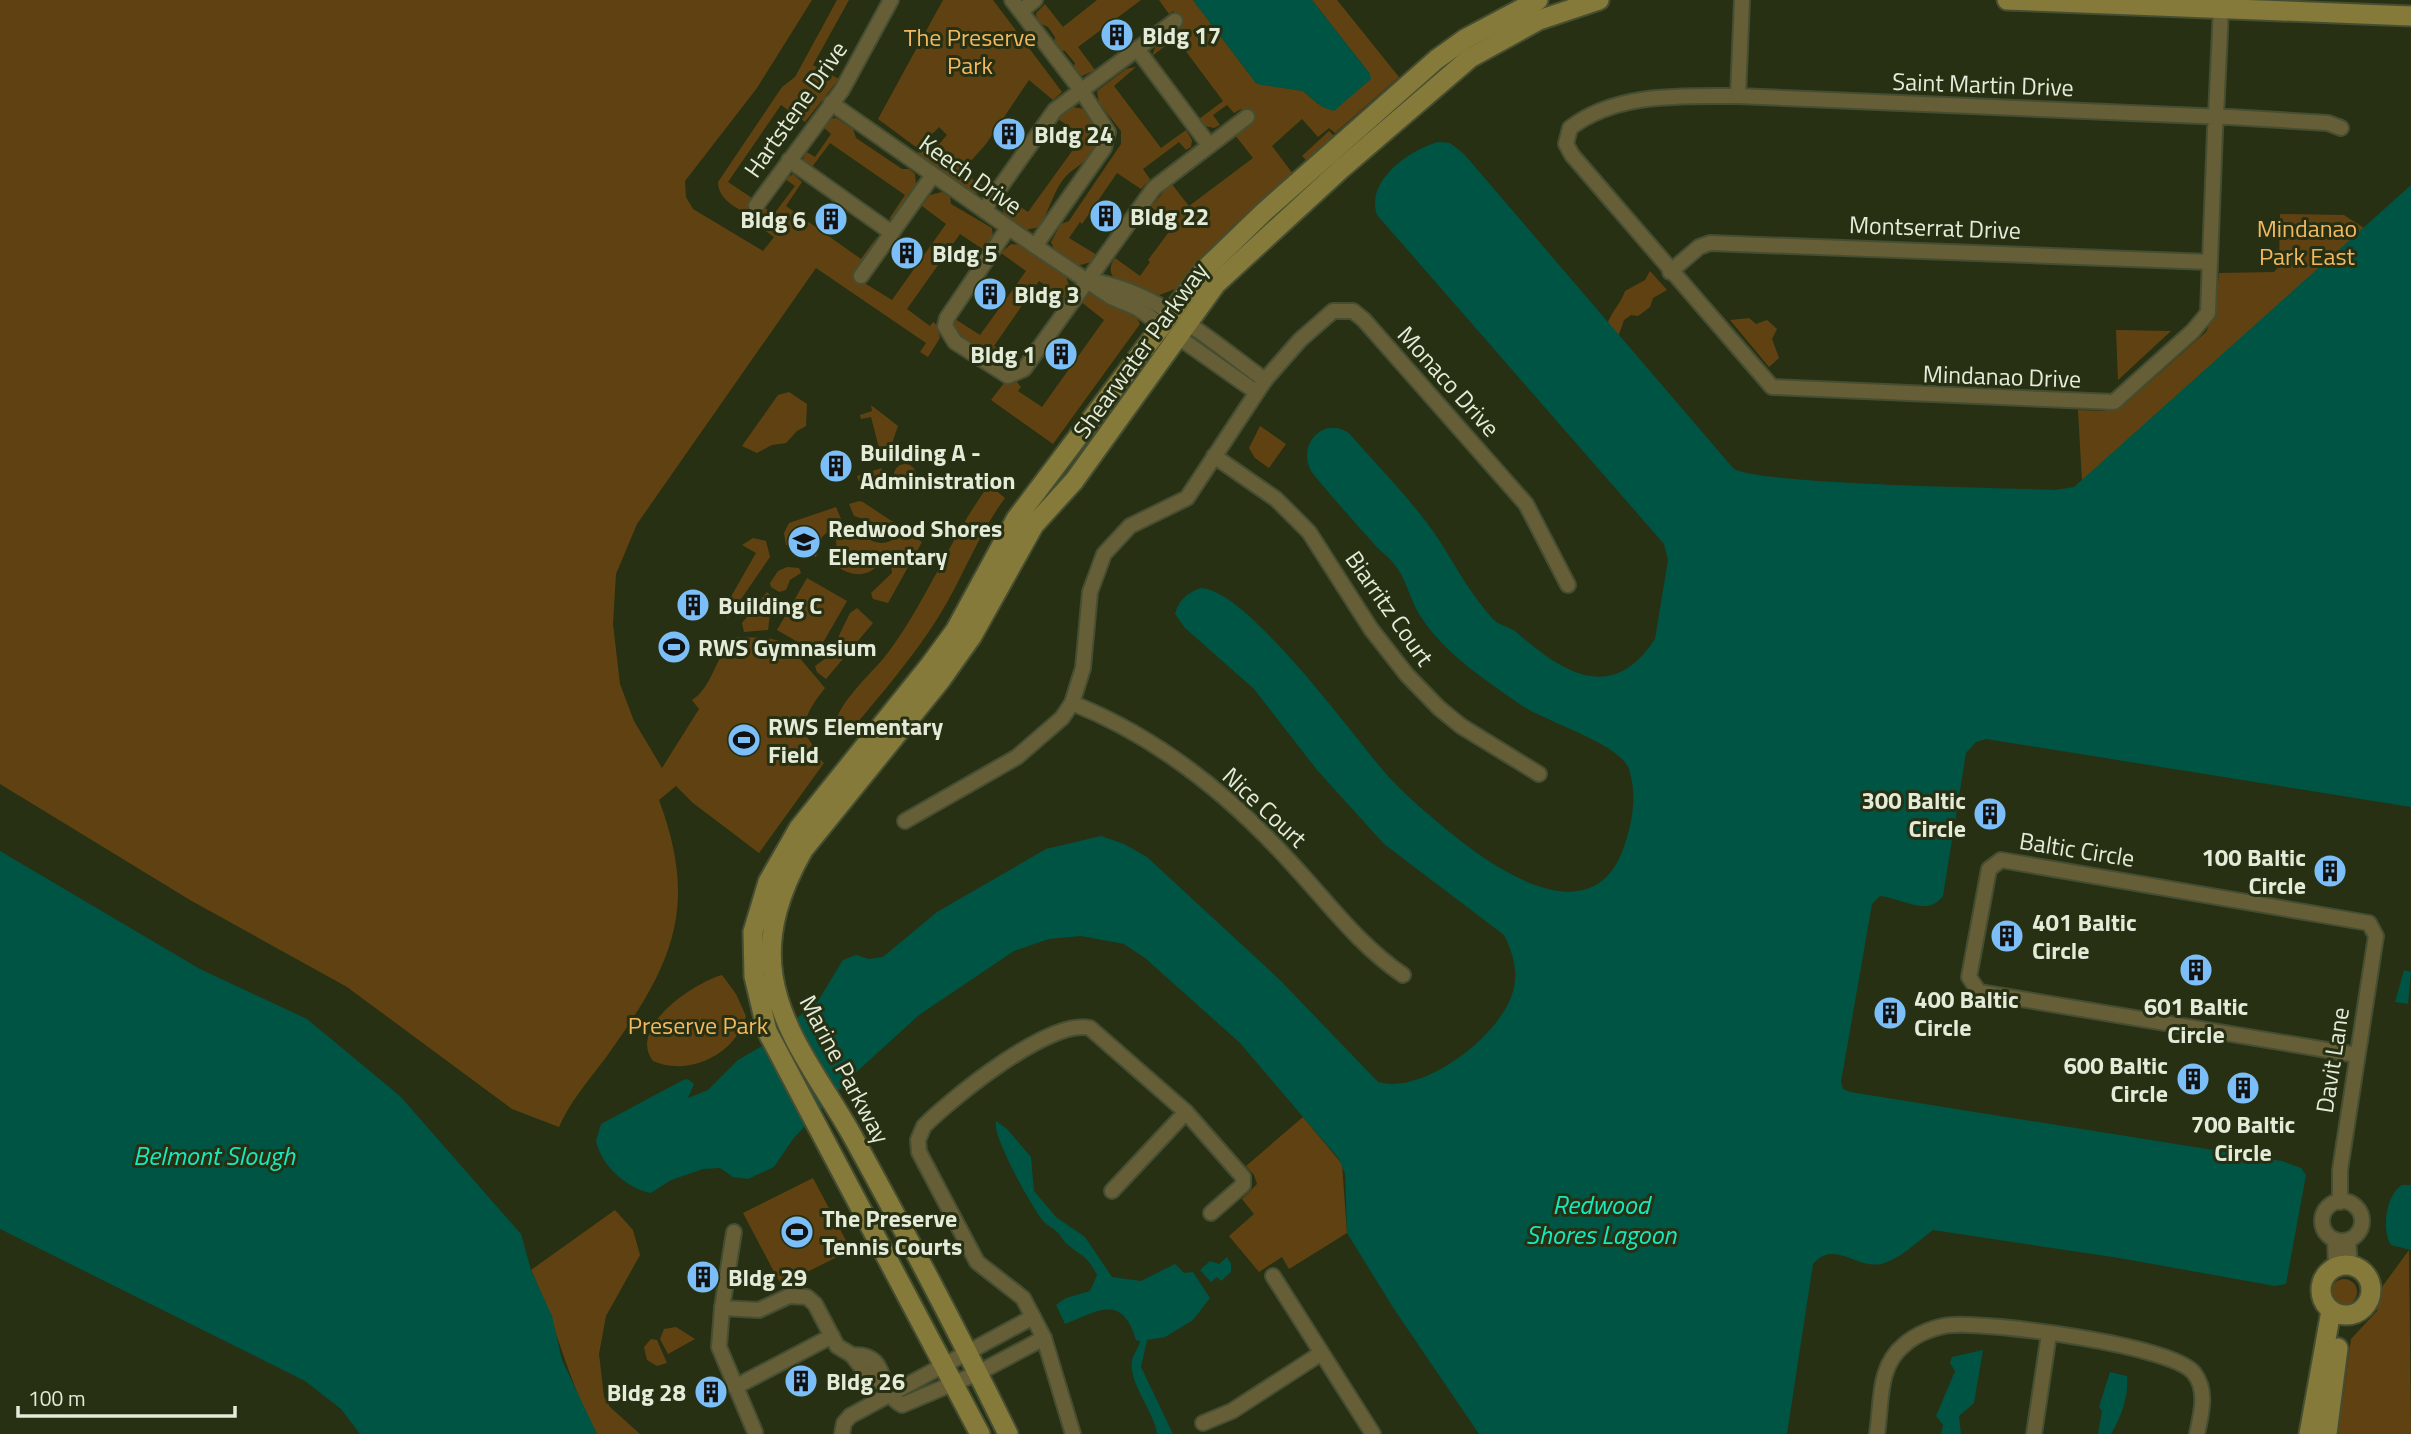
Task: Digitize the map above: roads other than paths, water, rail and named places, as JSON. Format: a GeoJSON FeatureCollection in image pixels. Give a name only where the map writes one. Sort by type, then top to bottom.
{"type":"FeatureCollection","features":[{"type":"Feature","properties":{"kind":"main road","name":"Shearwater Parkway"},"geometry":{"type":"LineString","coordinates":[[897,734],[972,636],[1034,525],[1075,479],[1173,324],[1228,245],[1437,59],[1465,39],[1538,0]]}},
{"type":"Feature","properties":{"kind":"main road","name":"Shearwater Parkway"},"geometry":{"type":"LineString","coordinates":[[849,758],[955,631],[1016,519],[1173,324],[1235,264],[1470,58],[1539,20],[1599,0]]}},
{"type":"Feature","properties":{"kind":"main road"},"geometry":{"type":"LineString","coordinates":[[2007,0],[2221,4],[2411,16]]}},
{"type":"Feature","properties":{"kind":"main road"},"geometry":{"type":"LineString","coordinates":[[849,758],[872,750],[897,734]]}},
{"type":"Feature","properties":{"kind":"main road","name":"Marine Parkway"},"geometry":{"type":"LineString","coordinates":[[897,734],[803,850],[783,889],[772,944],[773,973],[779,1002],[799,1046],[854,1138],[1008,1434]]}},
{"type":"Feature","properties":{"kind":"main road","name":"Marine Parkway"},"geometry":{"type":"LineString","coordinates":[[849,758],[799,828],[765,891],[753,932],[751,951],[761,1015],[777,1051],[832,1149],[980,1434]]}},
{"type":"Feature","properties":{"kind":"main road"},"geometry":{"type":"LineString","coordinates":[[2343,1266],[2365,1274],[2371,1289],[2366,1305],[2353,1315],[2338,1313],[2322,1299],[2321,1284],[2343,1266]]}},
{"type":"Feature","properties":{"kind":"main road"},"geometry":{"type":"LineString","coordinates":[[2309,1434],[2338,1313]]}},
{"type":"Feature","properties":{"kind":"main road"},"geometry":{"type":"LineString","coordinates":[[2327,1434],[2338,1313]]}},
{"type":"Feature","properties":{"kind":"street","name":"Hartstene Drive"},"geometry":{"type":"LineString","coordinates":[[756,206],[842,90],[891,0]]}},
{"type":"Feature","properties":{"kind":"street"},"geometry":{"type":"LineString","coordinates":[[1035,0],[1017,5],[1108,129],[1109,138],[1035,246]]}},
{"type":"Feature","properties":{"kind":"street"},"geometry":{"type":"LineString","coordinates":[[1738,96],[1742,0]]}},
{"type":"Feature","properties":{"kind":"street","name":"Mindanao Drive"},"geometry":{"type":"LineString","coordinates":[[1566,137],[1572,155],[1763,380],[1776,388],[2106,402],[2122,397],[2200,324],[2208,313],[2221,4]]}},
{"type":"Feature","properties":{"kind":"street"},"geometry":{"type":"LineString","coordinates":[[984,210],[1055,110],[1175,21]]}},
{"type":"Feature","properties":{"kind":"street"},"geometry":{"type":"LineString","coordinates":[[1137,50],[1209,145]]}},
{"type":"Feature","properties":{"kind":"street","name":"Saint Martin Drive"},"geometry":{"type":"LineString","coordinates":[[1566,137],[1570,128],[1579,122],[1623,104],[1675,96],[1738,96],[2216,116],[2328,123],[2341,128]]}},
{"type":"Feature","properties":{"kind":"street","name":"Keech Drive"},"geometry":{"type":"LineString","coordinates":[[831,103],[1086,280],[1116,285],[1143,296],[1173,324]]}},
{"type":"Feature","properties":{"kind":"street"},"geometry":{"type":"LineString","coordinates":[[1008,228],[946,324],[951,339],[993,369],[1008,376],[1023,370],[1154,188],[1247,117]]}},
{"type":"Feature","properties":{"kind":"street"},"geometry":{"type":"LineString","coordinates":[[789,160],[892,233]]}},
{"type":"Feature","properties":{"kind":"street"},"geometry":{"type":"LineString","coordinates":[[861,276],[933,175]]}},
{"type":"Feature","properties":{"kind":"street","name":"Montserrat Drive"},"geometry":{"type":"LineString","coordinates":[[1670,272],[1699,247],[1710,243],[2209,262]]}},
{"type":"Feature","properties":{"kind":"street","name":"Monaco Drive"},"geometry":{"type":"LineString","coordinates":[[905,821],[1027,749],[1051,729],[1072,702],[1088,640],[1090,592],[1104,554],[1130,526],[1187,498],[1265,380],[1326,315],[1339,309],[1353,311],[1364,320],[1526,504],[1567,585]]}},
{"type":"Feature","properties":{"kind":"street"},"geometry":{"type":"LineString","coordinates":[[1173,324],[1265,380]]}},
{"type":"Feature","properties":{"kind":"street"},"geometry":{"type":"LineString","coordinates":[[1173,324],[1256,392]]}},
{"type":"Feature","properties":{"kind":"street","name":"Biarritz Court"},"geometry":{"type":"LineString","coordinates":[[1214,456],[1276,499],[1309,532],[1371,629],[1407,676],[1439,708],[1461,726],[1539,774]]}},
{"type":"Feature","properties":{"kind":"street","name":"Nice Court"},"geometry":{"type":"LineString","coordinates":[[1072,702],[1121,726],[1196,774],[1258,828],[1374,955],[1404,975]]}},
{"type":"Feature","properties":{"kind":"street","name":"Baltic Circle"},"geometry":{"type":"LineString","coordinates":[[2357,1055],[1979,992],[1969,977],[1989,869],[2001,860],[2346,916],[2367,921],[2373,927]]}},
{"type":"Feature","properties":{"kind":"street","name":"Davit Lane"},"geometry":{"type":"LineString","coordinates":[[2340,1202],[2340,1170],[2376,936],[2373,927]]}},
{"type":"Feature","properties":{"kind":"street"},"geometry":{"type":"LineString","coordinates":[[1073,1434],[1044,1338],[1023,1298],[992,1276],[971,1252],[919,1152],[918,1140],[924,1126],[1014,1055],[1062,1029],[1076,1026],[1092,1030],[1186,1112],[1244,1179],[1243,1185],[1212,1213]]}},
{"type":"Feature","properties":{"kind":"street"},"geometry":{"type":"LineString","coordinates":[[1112,1191],[1186,1112]]}},
{"type":"Feature","properties":{"kind":"street"},"geometry":{"type":"LineString","coordinates":[[2340,1202],[2358,1209],[2362,1221],[2358,1233],[2341,1240],[2325,1231],[2323,1219],[2328,1208],[2340,1202]]}},
{"type":"Feature","properties":{"kind":"street"},"geometry":{"type":"LineString","coordinates":[[734,1232],[719,1347],[755,1433]]}},
{"type":"Feature","properties":{"kind":"street"},"geometry":{"type":"LineString","coordinates":[[2341,1240],[2343,1266]]}},
{"type":"Feature","properties":{"kind":"street"},"geometry":{"type":"LineString","coordinates":[[1273,1276],[1373,1434]]}},
{"type":"Feature","properties":{"kind":"street"},"geometry":{"type":"LineString","coordinates":[[722,1308],[759,1310],[789,1296],[804,1296],[815,1304],[840,1349],[852,1355],[861,1368],[902,1405],[978,1373],[1044,1338]]}},
{"type":"Feature","properties":{"kind":"street"},"geometry":{"type":"LineString","coordinates":[[842,1434],[846,1420],[875,1405],[887,1389],[943,1364],[1033,1317]]}},
{"type":"Feature","properties":{"kind":"street"},"geometry":{"type":"LineString","coordinates":[[1877,1434],[1885,1373],[1893,1356],[1913,1338],[1936,1328],[1966,1324],[2049,1334],[2150,1352],[2182,1362],[2195,1374],[2202,1388],[2203,1405],[2197,1434]]}},
{"type":"Feature","properties":{"kind":"street"},"geometry":{"type":"LineString","coordinates":[[2034,1434],[2049,1334]]}},
{"type":"Feature","properties":{"kind":"street"},"geometry":{"type":"LineString","coordinates":[[735,1387],[832,1336]]}},
{"type":"Feature","properties":{"kind":"street"},"geometry":{"type":"LineString","coordinates":[[1203,1423],[1232,1411],[1320,1354]]}},
{"type":"Feature","properties":{"kind":"water"},"geometry":{"type":"Polygon","coordinates":[[[1193,0],[1312,0],[1370,74],[1371,79],[1334,111],[1322,107],[1303,91],[1256,83],[1193,0]]]}},
{"type":"Feature","properties":{"kind":"water","name":"Redwood Shores Lagoon"},"geometry":{"type":"Polygon","coordinates":[[[1438,142],[1450,143],[1464,154],[1733,468],[1751,474],[1785,478],[1885,485],[2055,490],[2074,487],[2411,185],[2411,807],[1986,739],[1976,742],[1966,753],[1943,896],[1929,906],[1880,896],[1872,904],[1841,1082],[1843,1089],[1850,1092],[2282,1161],[2301,1168],[2306,1175],[2286,1284],[2275,1286],[2119,1258],[1933,1230],[1901,1254],[1881,1264],[1863,1263],[1829,1254],[1813,1264],[1787,1434],[1479,1434],[1394,1309],[1347,1233],[1345,1174],[1339,1159],[1240,1043],[1145,958],[1124,944],[1081,936],[1049,939],[1014,951],[919,1015],[850,1078],[793,1139],[774,1167],[748,1179],[733,1177],[720,1168],[703,1169],[671,1180],[651,1193],[624,1181],[603,1159],[596,1141],[601,1124],[683,1080],[688,1079],[694,1084],[688,1098],[708,1090],[738,1060],[762,1046],[818,1001],[843,960],[856,955],[869,959],[883,957],[937,912],[1046,849],[1101,836],[1124,844],[1147,857],[1280,980],[1378,1082],[1397,1084],[1439,1070],[1480,1041],[1496,1023],[1508,1005],[1515,980],[1514,960],[1504,935],[1384,844],[1317,770],[1254,689],[1185,628],[1175,614],[1184,598],[1201,588],[1221,595],[1245,613],[1299,668],[1387,775],[1418,806],[1495,865],[1545,888],[1569,892],[1592,887],[1611,872],[1625,844],[1633,807],[1633,788],[1629,769],[1623,759],[1596,741],[1529,710],[1453,654],[1421,617],[1394,564],[1337,502],[1309,465],[1309,446],[1320,431],[1339,428],[1349,433],[1419,512],[1471,591],[1493,619],[1568,669],[1604,677],[1621,672],[1638,660],[1655,639],[1668,560],[1664,544],[1377,215],[1375,202],[1378,190],[1392,168],[1415,152],[1438,142]]]}},
{"type":"Feature","properties":{"kind":"water","name":"Belmont Slough"},"geometry":{"type":"Polygon","coordinates":[[[0,851],[200,969],[307,1019],[400,1096],[521,1234],[531,1270],[552,1316],[562,1360],[597,1434],[360,1434],[341,1409],[305,1381],[0,1229],[0,851]]]}},
{"type":"Feature","properties":{"kind":"water"},"geometry":{"type":"Polygon","coordinates":[[[2404,970],[2411,972],[2408,1004],[2395,1002],[2404,970]]]}},
{"type":"Feature","properties":{"kind":"water"},"geometry":{"type":"Polygon","coordinates":[[[996,1121],[1007,1129],[1031,1157],[1034,1191],[1056,1217],[1085,1237],[1112,1277],[1141,1281],[1175,1264],[1184,1273],[1193,1272],[1210,1298],[1193,1320],[1165,1337],[1147,1340],[1141,1367],[1173,1434],[1157,1434],[1132,1369],[1132,1361],[1140,1341],[1136,1340],[1124,1316],[1116,1311],[1098,1311],[1065,1324],[1056,1305],[1066,1298],[1090,1291],[1097,1275],[1087,1260],[1039,1215],[1006,1156],[996,1129],[996,1121]]]}},
{"type":"Feature","properties":{"kind":"water"},"geometry":{"type":"Polygon","coordinates":[[[2402,1185],[2411,1185],[2411,1250],[2391,1245],[2386,1231],[2389,1204],[2402,1185]]]}},
{"type":"Feature","properties":{"kind":"water"},"geometry":{"type":"Polygon","coordinates":[[[1227,1257],[1231,1272],[1221,1281],[1217,1277],[1211,1282],[1200,1270],[1210,1261],[1219,1264],[1227,1257]]]}},
{"type":"Feature","properties":{"kind":"water"},"geometry":{"type":"Polygon","coordinates":[[[1983,1350],[1974,1403],[1959,1416],[1961,1434],[1941,1434],[1943,1425],[1936,1416],[1955,1371],[1950,1363],[1952,1357],[1983,1350]]]}},
{"type":"Feature","properties":{"kind":"water"},"geometry":{"type":"Polygon","coordinates":[[[2110,1372],[2127,1376],[2125,1398],[2111,1434],[2098,1434],[2102,1411],[2099,1407],[2110,1372]]]}},
{"type":"Feature","properties":{"kind":"place","name":"Bldg 17"},"geometry":{"type":"Point","coordinates":[1117,35]}},
{"type":"Feature","properties":{"kind":"place","name":"Bldg 24"},"geometry":{"type":"Point","coordinates":[1009,134]}},
{"type":"Feature","properties":{"kind":"place","name":"Bldg 22"},"geometry":{"type":"Point","coordinates":[1106,216]}},
{"type":"Feature","properties":{"kind":"place","name":"Bldg 6"},"geometry":{"type":"Point","coordinates":[831,219]}},
{"type":"Feature","properties":{"kind":"place","name":"Bldg 5"},"geometry":{"type":"Point","coordinates":[907,253]}},
{"type":"Feature","properties":{"kind":"place","name":"Bldg 3"},"geometry":{"type":"Point","coordinates":[990,294]}},
{"type":"Feature","properties":{"kind":"place","name":"Bldg 1"},"geometry":{"type":"Point","coordinates":[1061,354]}},
{"type":"Feature","properties":{"kind":"place","name":"Building A - Administration"},"geometry":{"type":"Point","coordinates":[836,466]}},
{"type":"Feature","properties":{"kind":"place","name":"Redwood Shores Elementary"},"geometry":{"type":"Point","coordinates":[804,542]}},
{"type":"Feature","properties":{"kind":"place","name":"Building C"},"geometry":{"type":"Point","coordinates":[693,605]}},
{"type":"Feature","properties":{"kind":"place","name":"RWS Gymnasium"},"geometry":{"type":"Point","coordinates":[674,647]}},
{"type":"Feature","properties":{"kind":"place","name":"RWS Elementary Field"},"geometry":{"type":"Point","coordinates":[744,740]}},
{"type":"Feature","properties":{"kind":"place","name":"300 Baltic Circle"},"geometry":{"type":"Point","coordinates":[1990,814]}},
{"type":"Feature","properties":{"kind":"place","name":"100 Baltic Circle"},"geometry":{"type":"Point","coordinates":[2330,871]}},
{"type":"Feature","properties":{"kind":"place","name":"401 Baltic Circle"},"geometry":{"type":"Point","coordinates":[2007,936]}},
{"type":"Feature","properties":{"kind":"place","name":"601 Baltic Circle"},"geometry":{"type":"Point","coordinates":[2196,970]}},
{"type":"Feature","properties":{"kind":"place","name":"400 Baltic Circle"},"geometry":{"type":"Point","coordinates":[1890,1013]}},
{"type":"Feature","properties":{"kind":"place","name":"600 Baltic Circle"},"geometry":{"type":"Point","coordinates":[2193,1079]}},
{"type":"Feature","properties":{"kind":"place","name":"700 Baltic Circle"},"geometry":{"type":"Point","coordinates":[2243,1088]}},
{"type":"Feature","properties":{"kind":"place","name":"The Preserve Tennis Courts"},"geometry":{"type":"Point","coordinates":[797,1232]}},
{"type":"Feature","properties":{"kind":"place","name":"Bldg 29"},"geometry":{"type":"Point","coordinates":[703,1277]}},
{"type":"Feature","properties":{"kind":"place","name":"Bldg 26"},"geometry":{"type":"Point","coordinates":[801,1381]}},
{"type":"Feature","properties":{"kind":"place","name":"Bldg 28"},"geometry":{"type":"Point","coordinates":[711,1392]}},
{"type":"Feature","properties":{"kind":"park label","name":"The Preserve Park"},"geometry":{"type":"Point","coordinates":[970,51]}},
{"type":"Feature","properties":{"kind":"park label","name":"Mindanao Park East"},"geometry":{"type":"Point","coordinates":[2307,242]}},
{"type":"Feature","properties":{"kind":"park label","name":"Preserve Park"},"geometry":{"type":"Point","coordinates":[698,1025]}}]}
